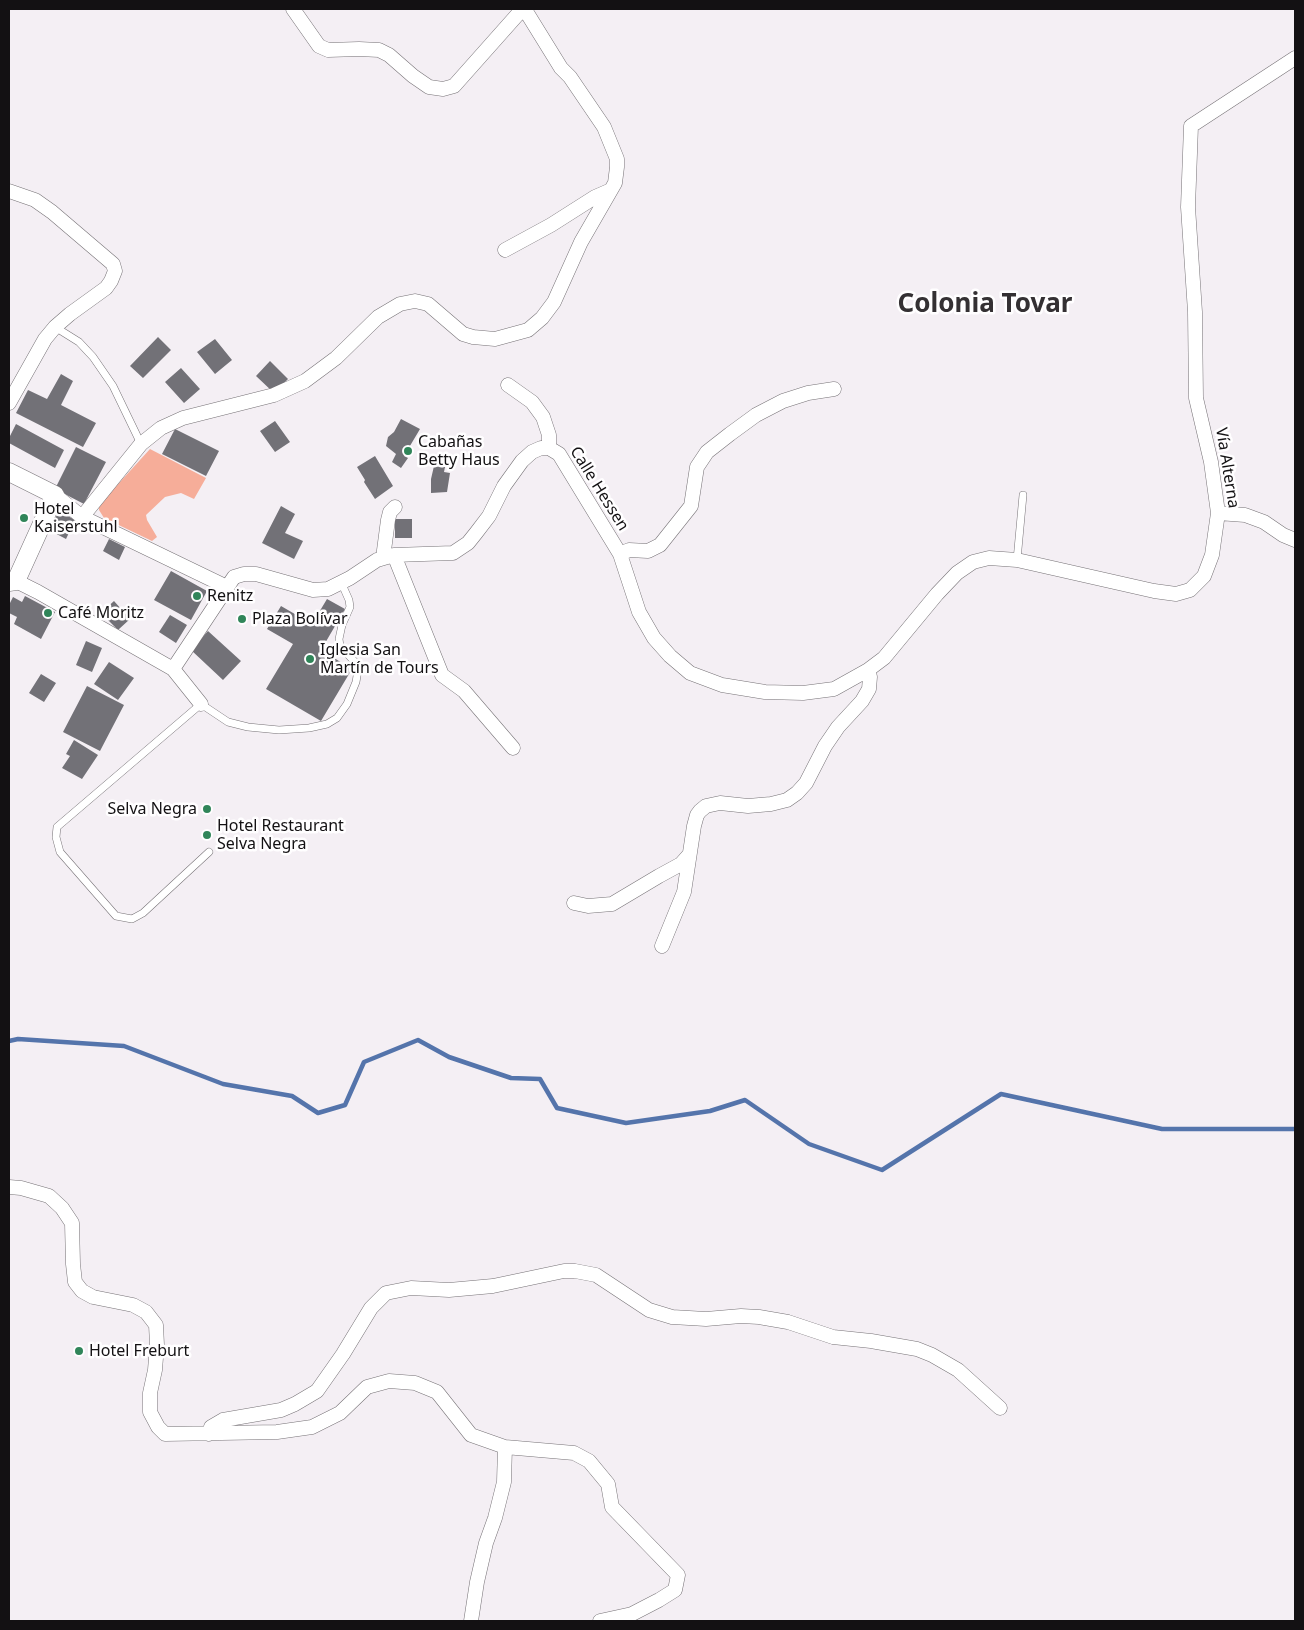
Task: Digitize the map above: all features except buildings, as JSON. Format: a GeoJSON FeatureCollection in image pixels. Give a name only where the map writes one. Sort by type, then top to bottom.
{"type":"FeatureCollection","features":[{"type":"Feature","properties":{"kind":"street"},"geometry":{"type":"LineString","coordinates":[[82,517],[141,444],[161,428],[172,422],[274,395],[305,381],[336,358],[378,317],[407,301],[422,301],[428,304],[463,334],[473,338],[494,339],[528,330],[542,318],[554,302],[581,242],[612,190],[616,175],[616,159],[604,127],[570,77],[561,68],[527,13],[518,14],[454,86],[443,89],[429,87],[389,55],[379,50],[328,50],[319,46],[293,9]]}},
{"type":"Feature","properties":{"kind":"street","name":"Vía Alterna"},"geometry":{"type":"LineString","coordinates":[[868,670],[884,658],[936,594],[957,573],[972,562],[989,558],[1018,560],[1154,591],[1176,594],[1190,590],[1204,576],[1212,555],[1218,513],[1211,462],[1196,398],[1195,312],[1188,207],[1191,126],[1295,58]]}},
{"type":"Feature","properties":{"kind":"street"},"geometry":{"type":"LineString","coordinates":[[506,250],[551,225],[595,197],[612,190]]}},
{"type":"Feature","properties":{"kind":"street"},"geometry":{"type":"LineString","coordinates":[[9,191],[35,200],[52,212],[114,267],[115,273],[106,288],[55,328],[45,339],[9,404]]}},
{"type":"Feature","properties":{"kind":"street"},"geometry":{"type":"LineString","coordinates":[[508,386],[528,399],[543,417],[549,435],[549,448]]}},
{"type":"Feature","properties":{"kind":"street"},"geometry":{"type":"LineString","coordinates":[[620,554],[629,550],[652,550],[664,541],[691,506],[697,467],[707,452],[714,446],[756,415],[783,401],[808,393],[834,388]]}},
{"type":"Feature","properties":{"kind":"street","name":"Calle Hessen"},"geometry":{"type":"LineString","coordinates":[[227,587],[234,577],[244,574],[256,574],[313,590],[328,589],[388,556],[453,552],[468,543],[489,516],[504,486],[522,461],[532,452],[542,448],[549,448],[559,454],[620,554],[639,612],[654,638],[670,656],[690,673],[722,684],[765,692],[803,693],[834,689],[868,670]]}},
{"type":"Feature","properties":{"kind":"street"},"geometry":{"type":"LineString","coordinates":[[9,472],[55,495],[82,517],[227,587],[174,669]]}},
{"type":"Feature","properties":{"kind":"street"},"geometry":{"type":"LineString","coordinates":[[55,495],[12,582],[38,592],[174,669],[201,704]]}},
{"type":"Feature","properties":{"kind":"street"},"geometry":{"type":"LineString","coordinates":[[395,507],[390,512],[388,520],[388,556],[442,675],[464,691],[513,748]]}},
{"type":"Feature","properties":{"kind":"street"},"geometry":{"type":"LineString","coordinates":[[1218,513],[1245,515],[1264,522],[1283,535],[1295,540]]}},
{"type":"Feature","properties":{"kind":"street"},"geometry":{"type":"LineString","coordinates":[[662,946],[684,892],[697,816],[706,806],[720,803],[748,806],[771,804],[787,800],[802,788],[825,746],[838,727],[862,701],[869,689],[870,677],[868,670]]}},
{"type":"Feature","properties":{"kind":"street"},"geometry":{"type":"LineString","coordinates":[[574,903],[588,906],[612,904],[681,864],[689,855]]}},
{"type":"Feature","properties":{"kind":"street"},"geometry":{"type":"LineString","coordinates":[[9,1187],[21,1188],[49,1196],[62,1208],[72,1223],[73,1264],[76,1282],[82,1291],[93,1296],[133,1305],[146,1312],[156,1325],[157,1345],[155,1370],[150,1393],[150,1412],[158,1427],[165,1434],[277,1432],[312,1427],[340,1413],[367,1387],[389,1381],[415,1383],[437,1392],[471,1435],[505,1447],[574,1453],[589,1461],[608,1484],[612,1507],[678,1576],[675,1590],[659,1600],[632,1614],[600,1621]]}},
{"type":"Feature","properties":{"kind":"street"},"geometry":{"type":"LineString","coordinates":[[209,1434],[212,1428],[223,1420],[281,1410],[317,1391],[343,1354],[371,1308],[386,1293],[410,1288],[449,1290],[493,1286],[564,1271],[596,1275],[649,1310],[672,1317],[706,1320],[741,1316],[759,1317],[788,1322],[833,1337],[917,1349],[958,1370],[1000,1408]]}},
{"type":"Feature","properties":{"kind":"street"},"geometry":{"type":"LineString","coordinates":[[471,1621],[484,1550],[495,1518],[504,1482],[505,1447]]}},
{"type":"Feature","properties":{"kind":"lane"},"geometry":{"type":"LineString","coordinates":[[55,328],[79,342],[93,357],[113,386],[141,444]]}},
{"type":"Feature","properties":{"kind":"lane"},"geometry":{"type":"LineString","coordinates":[[1018,560],[1022,495]]}},
{"type":"Feature","properties":{"kind":"lane"},"geometry":{"type":"LineString","coordinates":[[209,852],[143,913],[132,919],[116,916],[60,852],[56,837],[57,826],[201,704],[228,722],[248,727],[279,730],[309,728],[327,724],[337,718],[350,696],[356,682],[358,670],[355,662],[340,646],[339,639],[342,625],[350,607],[341,582]]}},
{"type":"Feature","properties":{"kind":"shaded area"},"geometry":{"type":"Polygon","coordinates":[[[150,449],[206,478],[194,499],[181,493],[165,497],[146,515],[157,537],[152,541],[104,518],[99,510],[99,505],[150,449]]]}},
{"type":"Feature","properties":{"kind":"waterway"},"geometry":{"type":"LineString","coordinates":[[9,1041],[18,1039],[124,1046],[223,1084],[292,1096],[318,1113],[345,1105],[364,1062],[418,1040],[449,1057],[511,1078],[540,1079],[557,1108],[626,1123],[710,1111],[745,1100],[809,1144],[882,1170],[1001,1094],[1162,1129],[1295,1129]]}},
{"type":"Feature","properties":{"kind":"place","name":"Cabañas Betty Haus"},"geometry":{"type":"Point","coordinates":[408,451]}},
{"type":"Feature","properties":{"kind":"place","name":"Hotel Kaiserstuhl"},"geometry":{"type":"Point","coordinates":[24,518]}},
{"type":"Feature","properties":{"kind":"place","name":"Renitz"},"geometry":{"type":"Point","coordinates":[197,596]}},
{"type":"Feature","properties":{"kind":"place","name":"Café Moritz"},"geometry":{"type":"Point","coordinates":[48,613]}},
{"type":"Feature","properties":{"kind":"place","name":"Plaza Bolívar"},"geometry":{"type":"Point","coordinates":[242,619]}},
{"type":"Feature","properties":{"kind":"place","name":"Iglesia San Martín de Tours"},"geometry":{"type":"Point","coordinates":[310,659]}},
{"type":"Feature","properties":{"kind":"place","name":"Selva Negra"},"geometry":{"type":"Point","coordinates":[207,809]}},
{"type":"Feature","properties":{"kind":"place","name":"Hotel Restaurant Selva Negra"},"geometry":{"type":"Point","coordinates":[207,835]}},
{"type":"Feature","properties":{"kind":"place","name":"Hotel Freburt"},"geometry":{"type":"Point","coordinates":[79,1351]}},
{"type":"Feature","properties":{"kind":"district","name":"Colonia Tovar"},"geometry":{"type":"Point","coordinates":[985,305]}}]}
